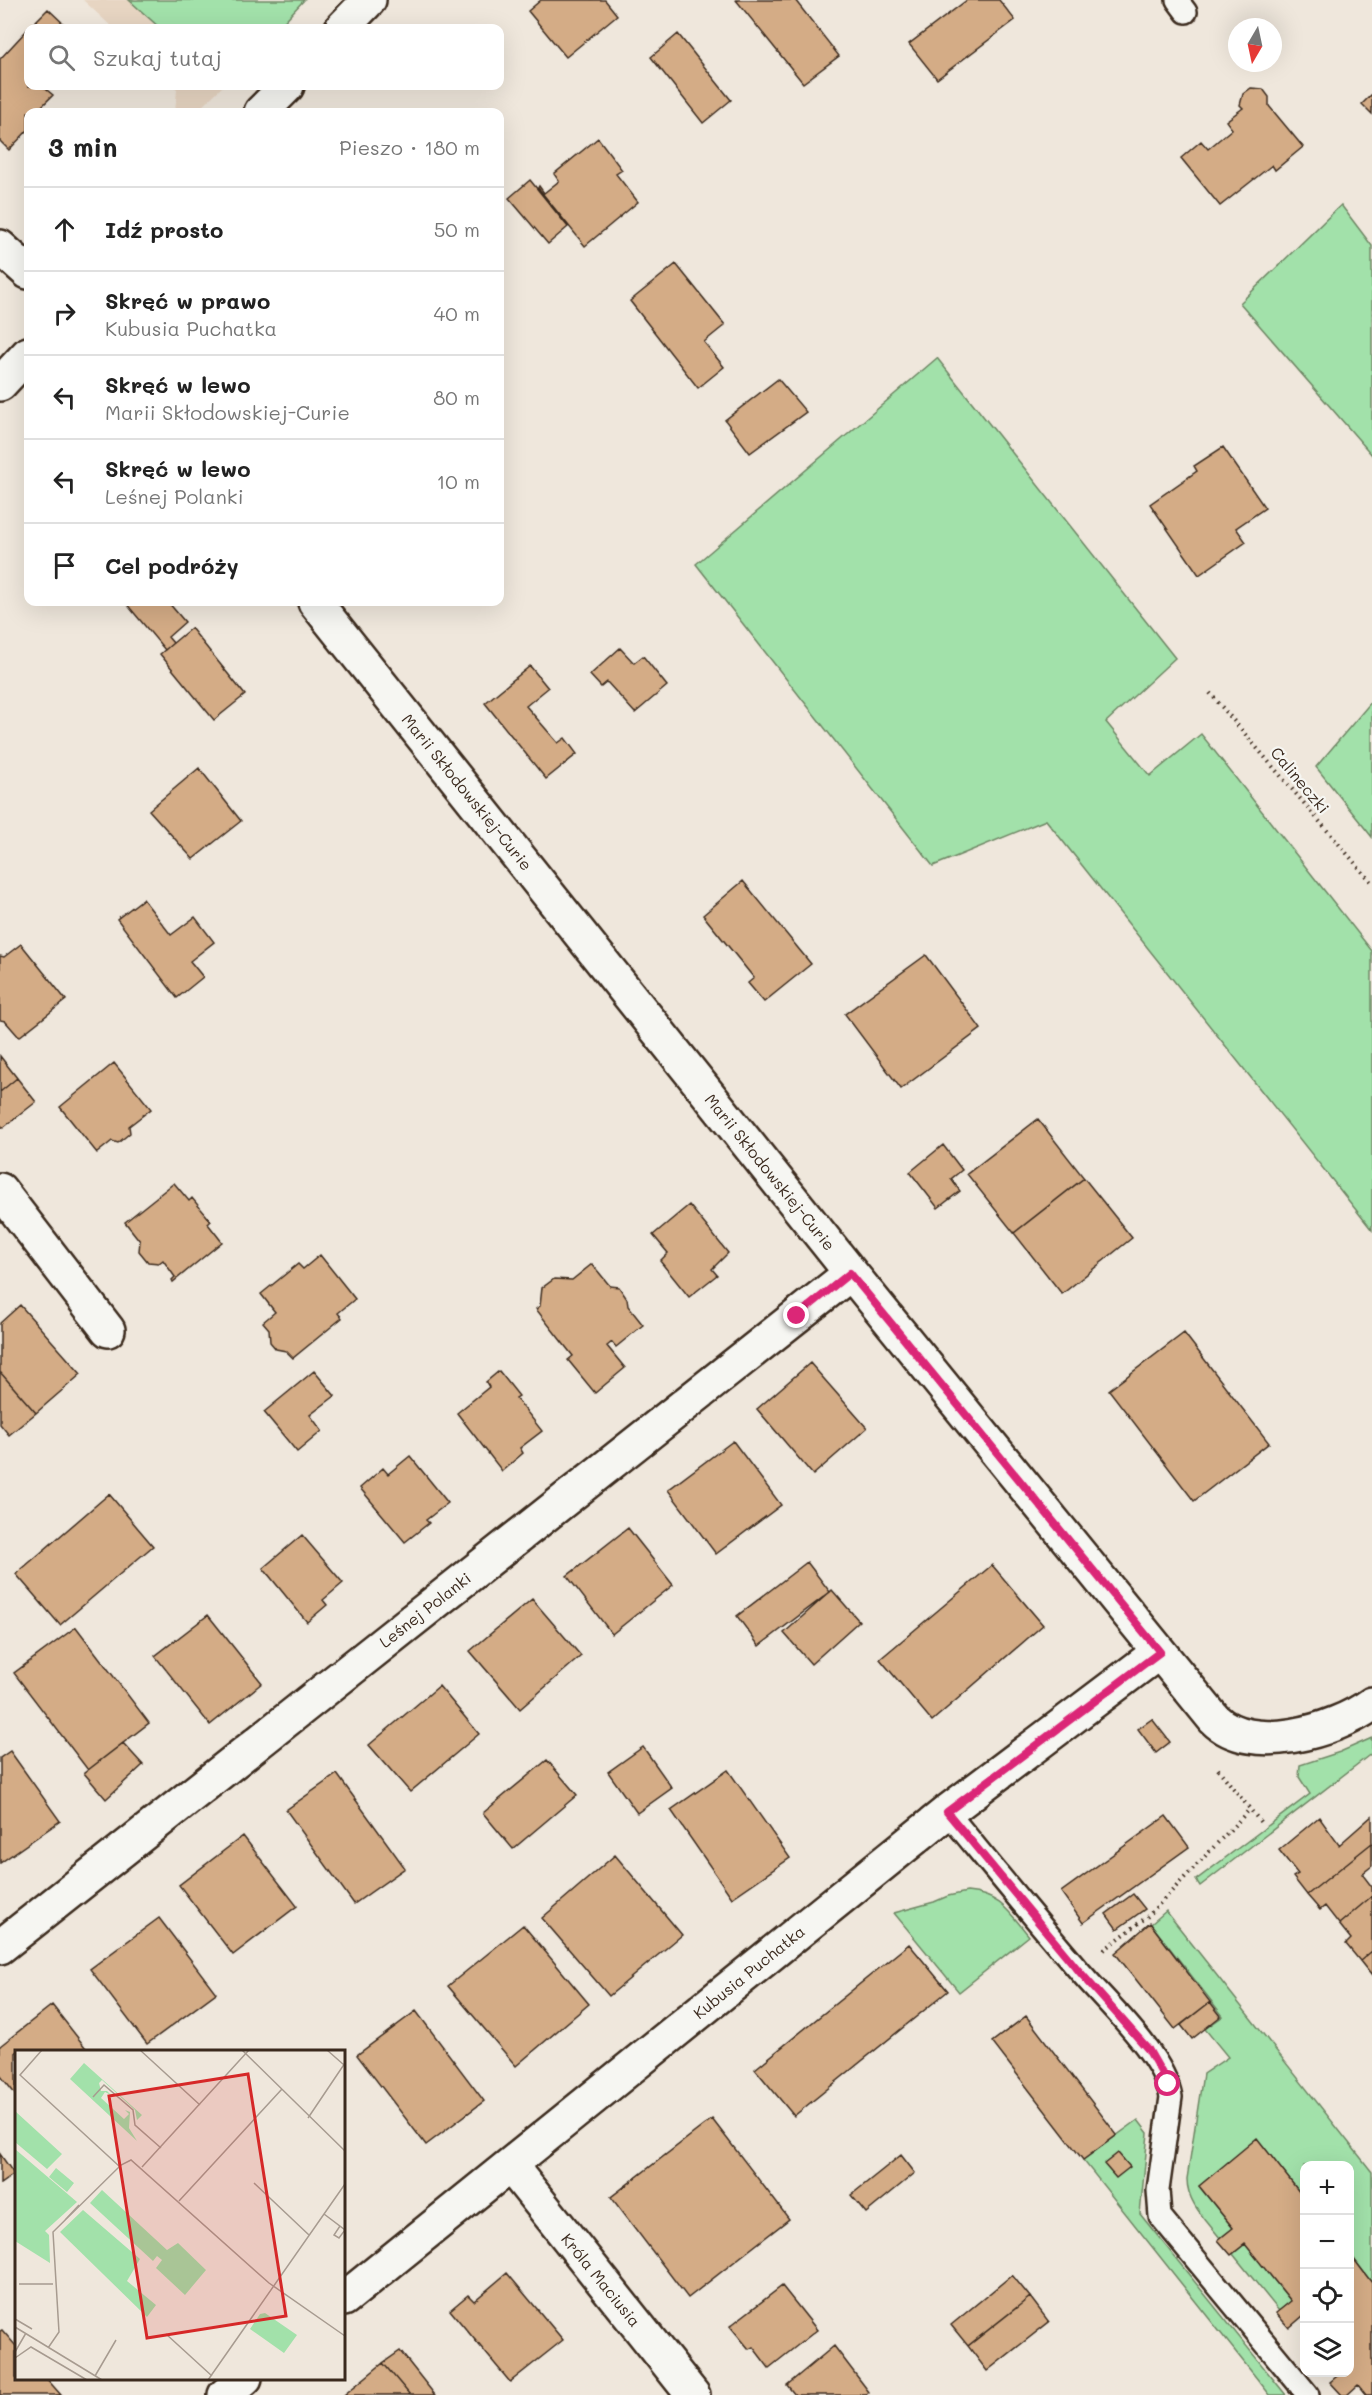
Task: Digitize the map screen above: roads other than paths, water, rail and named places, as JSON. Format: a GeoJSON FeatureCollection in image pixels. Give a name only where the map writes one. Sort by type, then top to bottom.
{"type":"FeatureCollection","features":[{"type":"Feature","properties":{"kind":"street"},"geometry":{"type":"LineString","coordinates":[[346,24],[369,0]]}},
{"type":"Feature","properties":{"kind":"street"},"geometry":{"type":"LineString","coordinates":[[265,108],[283,90]]}},
{"type":"Feature","properties":{"kind":"street"},"geometry":{"type":"LineString","coordinates":[[0,247],[24,268]]}},
{"type":"Feature","properties":{"kind":"street"},"geometry":{"type":"LineString","coordinates":[[0,384],[24,358]]}},
{"type":"Feature","properties":{"kind":"street","name":"Marii Skłodowskiej-Curie"},"geometry":{"type":"LineString","coordinates":[[318,606],[850,1273],[1214,1719],[1222,1727],[1239,1734],[1266,1737],[1306,1733],[1335,1724],[1372,1704]]}},
{"type":"Feature","properties":{"kind":"street"},"geometry":{"type":"LineString","coordinates":[[0,1190],[108,1330]]}},
{"type":"Feature","properties":{"kind":"street","name":"Leśnej Polanki"},"geometry":{"type":"LineString","coordinates":[[0,1947],[850,1273]]}},
{"type":"Feature","properties":{"kind":"street","name":"Kubusia Puchatka"},"geometry":{"type":"LineString","coordinates":[[345,2298],[947,1812],[1160,1652]]}},
{"type":"Feature","properties":{"kind":"street","name":"Króla Maciusia"},"geometry":{"type":"LineString","coordinates":[[510,2165],[693,2395]]}},
{"type":"Feature","properties":{"kind":"street"},"geometry":{"type":"LineString","coordinates":[[225,2395],[244,2380]]}},
{"type":"Feature","properties":{"kind":"lane"},"geometry":{"type":"LineString","coordinates":[[947,1812],[1079,1971],[1148,2049],[1168,2084],[1170,2097],[1158,2190],[1160,2216],[1308,2395]]}}]}
